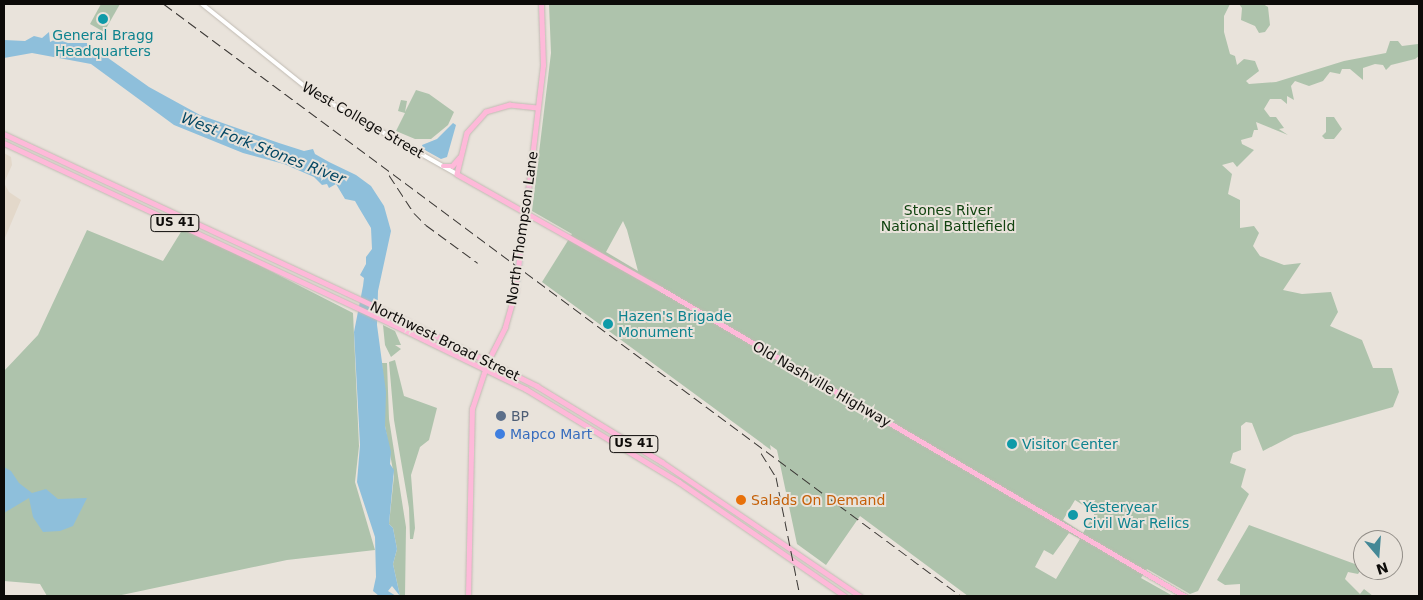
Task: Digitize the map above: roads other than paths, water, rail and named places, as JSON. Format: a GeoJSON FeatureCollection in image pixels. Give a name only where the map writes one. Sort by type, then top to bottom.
{"type":"FeatureCollection","features":[{"type":"Feature","properties":{"kind":"main road","name":"North Thompson Lane"},"geometry":{"type":"LineString","coordinates":[[468,596],[472,409],[488,361],[505,327],[515,291],[538,108],[544,41],[541,4]]}},
{"type":"Feature","properties":{"kind":"main road"},"geometry":{"type":"LineString","coordinates":[[457,174],[467,133],[486,112],[510,105],[538,108]]}},
{"type":"Feature","properties":{"kind":"main road","name":"Northwest Broad Street"},"geometry":{"type":"LineString","coordinates":[[4,135],[348,293],[488,361],[616,432],[860,596]]}},
{"type":"Feature","properties":{"kind":"main road","name":"Northwest Broad Street"},"geometry":{"type":"LineString","coordinates":[[4,143],[486,369],[611,439],[698,495],[845,596]]}},
{"type":"Feature","properties":{"kind":"main road"},"geometry":{"type":"LineString","coordinates":[[32,156],[37,149]]}},
{"type":"Feature","properties":{"kind":"main road"},"geometry":{"type":"LineString","coordinates":[[443,166],[452,166],[461,155]]}},
{"type":"Feature","properties":{"kind":"main road"},"geometry":{"type":"LineString","coordinates":[[74,176],[78,168]]}},
{"type":"Feature","properties":{"kind":"main road","name":"Old Nashville Highway"},"geometry":{"type":"LineString","coordinates":[[457,174],[655,286],[1185,596]]}},
{"type":"Feature","properties":{"kind":"main road"},"geometry":{"type":"LineString","coordinates":[[184,227],[187,219]]}},
{"type":"Feature","properties":{"kind":"main road"},"geometry":{"type":"LineString","coordinates":[[228,247],[232,239]]}},
{"type":"Feature","properties":{"kind":"main road"},"geometry":{"type":"LineString","coordinates":[[581,421],[585,414]]}},
{"type":"Feature","properties":{"kind":"main road"},"geometry":{"type":"LineString","coordinates":[[611,439],[616,432]]}},
{"type":"Feature","properties":{"kind":"main road"},"geometry":{"type":"LineString","coordinates":[[658,469],[662,462]]}},
{"type":"Feature","properties":{"kind":"main road"},"geometry":{"type":"LineString","coordinates":[[698,495],[702,489]]}},
{"type":"Feature","properties":{"kind":"main road"},"geometry":{"type":"LineString","coordinates":[[753,533],[758,526]]}},
{"type":"Feature","properties":{"kind":"main road"},"geometry":{"type":"LineString","coordinates":[[798,564],[802,557]]}},
{"type":"Feature","properties":{"kind":"street","name":"West College Street"},"geometry":{"type":"LineString","coordinates":[[202,4],[313,93],[457,174]]}},
{"type":"Feature","properties":{"kind":"water","name":"West Fork Stones River"},"geometry":{"type":"Polygon","coordinates":[[[49,32],[50,42],[56,39],[68,43],[87,43],[149,87],[200,115],[304,151],[313,149],[315,154],[356,175],[371,186],[384,206],[391,231],[378,291],[377,325],[386,392],[385,426],[391,452],[390,464],[394,470],[389,524],[393,528],[397,549],[393,564],[400,596],[392,586],[388,591],[396,596],[379,596],[373,591],[376,577],[375,537],[357,482],[360,445],[354,332],[364,278],[360,275],[366,264],[366,257],[372,249],[371,228],[355,201],[345,199],[336,184],[329,188],[327,184],[322,185],[314,177],[284,164],[243,153],[174,125],[91,64],[32,53],[4,58],[4,40],[25,41],[34,36],[42,38],[49,32]]]}},
{"type":"Feature","properties":{"kind":"water"},"geometry":{"type":"Polygon","coordinates":[[[453,123],[456,125],[447,157],[441,159],[423,149],[422,145],[437,139],[453,123]]]}},
{"type":"Feature","properties":{"kind":"water"},"geometry":{"type":"Polygon","coordinates":[[[4,467],[11,471],[19,483],[32,493],[46,489],[58,499],[87,498],[73,526],[60,531],[43,532],[33,517],[29,498],[4,513],[4,467]]]}},
{"type":"Feature","properties":{"kind":"railway"},"geometry":{"type":"LineString","coordinates":[[164,4],[961,596]]}},
{"type":"Feature","properties":{"kind":"railway"},"geometry":{"type":"LineString","coordinates":[[389,175],[414,213],[426,225],[478,263]]}},
{"type":"Feature","properties":{"kind":"railway"},"geometry":{"type":"LineString","coordinates":[[761,453],[776,477],[800,596]]}},
{"type":"Feature","properties":{"kind":"place","name":"General Bragg Headquarters"},"geometry":{"type":"Point","coordinates":[103,19]}},
{"type":"Feature","properties":{"kind":"place","name":"Hazen's Brigade Monument"},"geometry":{"type":"Point","coordinates":[608,324]}},
{"type":"Feature","properties":{"kind":"place","name":"BP"},"geometry":{"type":"Point","coordinates":[501,416]}},
{"type":"Feature","properties":{"kind":"place","name":"Mapco Mart"},"geometry":{"type":"Point","coordinates":[500,434]}},
{"type":"Feature","properties":{"kind":"place","name":"Visitor Center"},"geometry":{"type":"Point","coordinates":[1012,444]}},
{"type":"Feature","properties":{"kind":"place","name":"Salads On Demand"},"geometry":{"type":"Point","coordinates":[741,500]}},
{"type":"Feature","properties":{"kind":"place","name":"Yesteryear Civil War Relics"},"geometry":{"type":"Point","coordinates":[1073,515]}},
{"type":"Feature","properties":{"kind":"park label","name":"Stones River National Battlefield"},"geometry":{"type":"Point","coordinates":[948,218]}}]}
